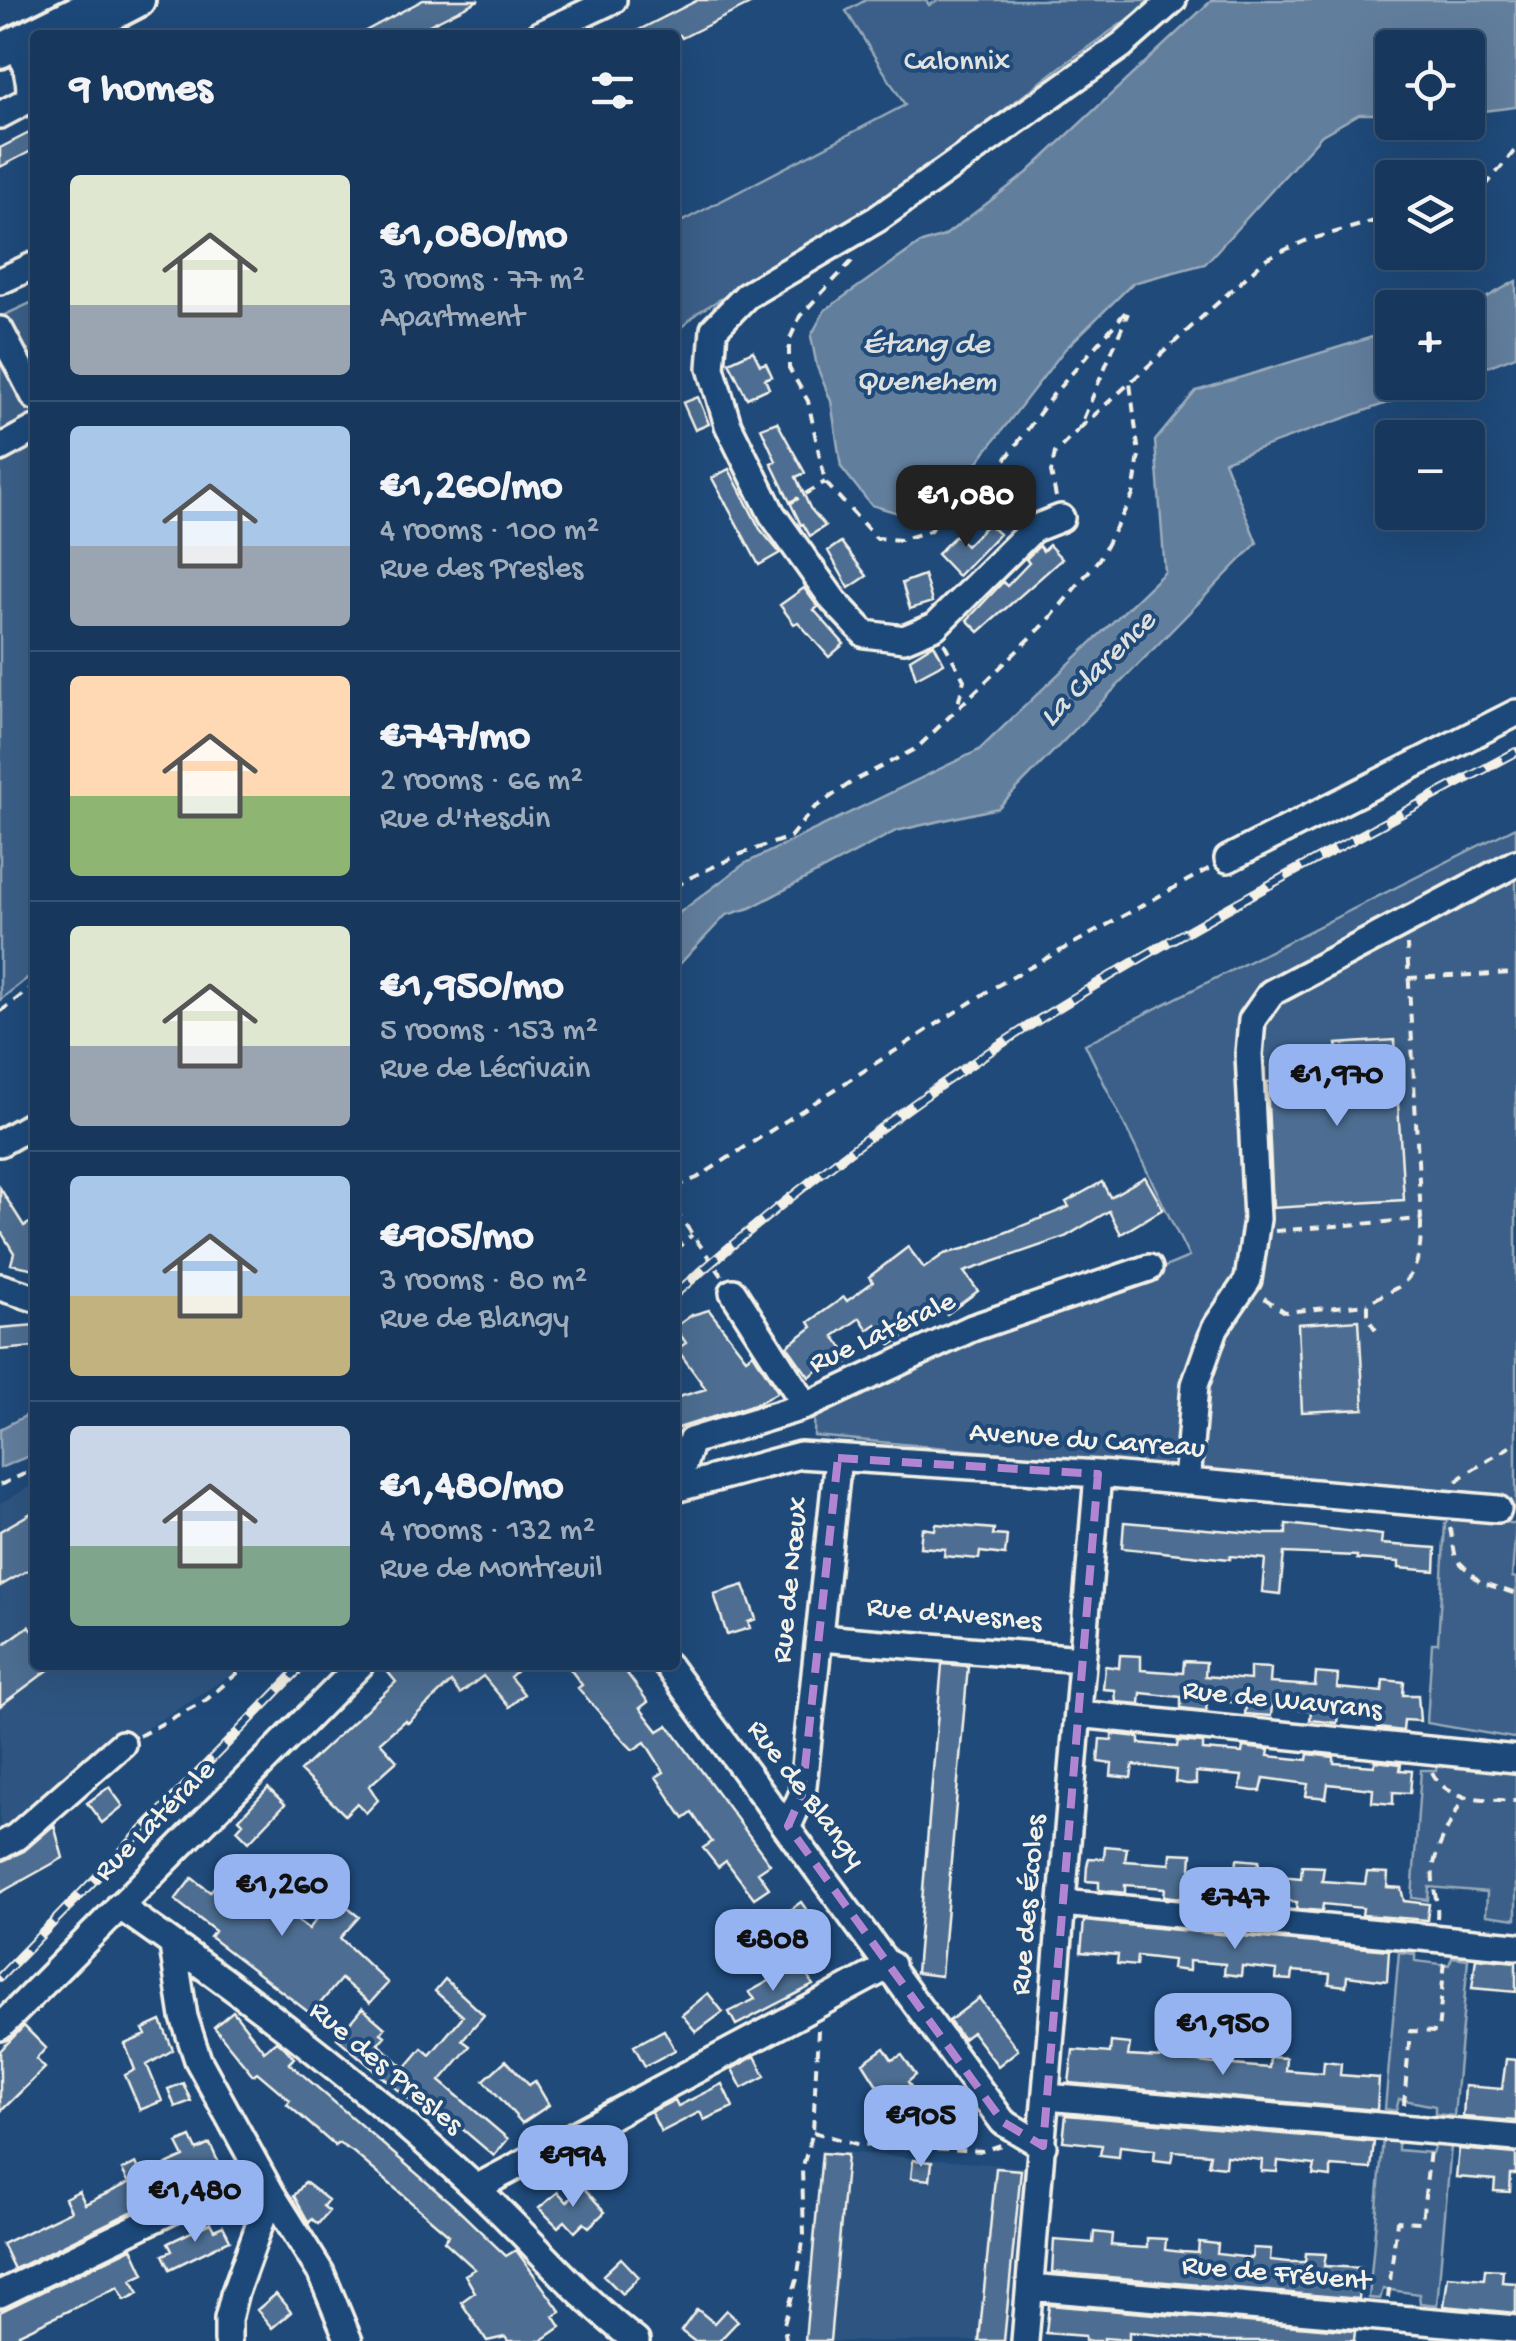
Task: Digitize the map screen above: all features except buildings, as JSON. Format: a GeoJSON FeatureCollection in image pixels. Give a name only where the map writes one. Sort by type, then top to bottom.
{"type":"FeatureCollection","features":[{"type":"Feature","properties":{"kind":"main road"},"geometry":{"type":"LineString","coordinates":[[56,30],[103,0]]}},
{"type":"Feature","properties":{"kind":"main road"},"geometry":{"type":"LineString","coordinates":[[81,30],[138,0]]}},
{"type":"Feature","properties":{"kind":"street"},"geometry":{"type":"LineString","coordinates":[[549,30],[612,0]]}},
{"type":"Feature","properties":{"kind":"street"},"geometry":{"type":"LineString","coordinates":[[1061,518],[1033,529],[935,626],[904,639],[865,634],[834,600],[772,514],[728,425],[711,368],[714,329],[746,296],[878,218],[1106,57],[1173,0]]}},
{"type":"Feature","properties":{"kind":"street"},"geometry":{"type":"LineString","coordinates":[[15,56],[30,80]]}},
{"type":"Feature","properties":{"kind":"street"},"geometry":{"type":"LineString","coordinates":[[0,115],[30,99]]}},
{"type":"Feature","properties":{"kind":"street"},"geometry":{"type":"LineString","coordinates":[[0,281],[30,267]]}},
{"type":"Feature","properties":{"kind":"street"},"geometry":{"type":"LineString","coordinates":[[0,330],[28,365]]}},
{"type":"Feature","properties":{"kind":"street"},"geometry":{"type":"LineString","coordinates":[[0,448],[30,432]]}},
{"type":"Feature","properties":{"kind":"street"},"geometry":{"type":"LineString","coordinates":[[1228,859],[1516,713]]}},
{"type":"Feature","properties":{"kind":"street"},"geometry":{"type":"LineString","coordinates":[[1187,1482],[1196,1386],[1215,1328],[1248,1280],[1255,1232],[1252,1020],[1272,993],[1516,863]]}},
{"type":"Feature","properties":{"kind":"street"},"geometry":{"type":"LineString","coordinates":[[0,1143],[30,1125]]}},
{"type":"Feature","properties":{"kind":"street","name":"Rue Latérale"},"geometry":{"type":"LineString","coordinates":[[680,1474],[691,1441],[806,1406],[972,1328],[1149,1268]]}},
{"type":"Feature","properties":{"kind":"street"},"geometry":{"type":"LineString","coordinates":[[0,1287],[30,1296]]}},
{"type":"Feature","properties":{"kind":"street"},"geometry":{"type":"LineString","coordinates":[[733,1292],[806,1406]]}},
{"type":"Feature","properties":{"kind":"street","name":"Avenue du Carreau"},"geometry":{"type":"LineString","coordinates":[[680,1488],[800,1455],[1098,1474],[1498,1509]]}},
{"type":"Feature","properties":{"kind":"street","name":"Rue de Nœux"},"geometry":{"type":"LineString","coordinates":[[788,1826],[802,1795],[838,1458]]}},
{"type":"Feature","properties":{"kind":"street","name":"Rue des Écoles"},"geometry":{"type":"LineString","coordinates":[[1025,2341],[1098,1474]]}},
{"type":"Feature","properties":{"kind":"street","name":"Rue d'Avesnes"},"geometry":{"type":"LineString","coordinates":[[820,1638],[1082,1659]]}},
{"type":"Feature","properties":{"kind":"street","name":"Rue Latérale"},"geometry":{"type":"LineString","coordinates":[[0,2027],[355,1670]]}},
{"type":"Feature","properties":{"kind":"street","name":"Rue de Blangy"},"geometry":{"type":"LineString","coordinates":[[671,1670],[1003,2122],[1043,2146]]}},
{"type":"Feature","properties":{"kind":"street","name":"Rue de Wavrans"},"geometry":{"type":"LineString","coordinates":[[1078,1714],[1516,1760]]}},
{"type":"Feature","properties":{"kind":"street"},"geometry":{"type":"LineString","coordinates":[[0,1846],[16,1837],[122,1744]]}},
{"type":"Feature","properties":{"kind":"street"},"geometry":{"type":"LineString","coordinates":[[1062,1904],[1516,1946]]}},
{"type":"Feature","properties":{"kind":"street","name":"Rue des Presles"},"geometry":{"type":"LineString","coordinates":[[119,1906],[274,2018],[476,2188],[607,2319],[636,2341]]}},
{"type":"Feature","properties":{"kind":"street"},"geometry":{"type":"LineString","coordinates":[[173,1946],[190,2042],[208,2082],[321,2273],[349,2341]]}},
{"type":"Feature","properties":{"kind":"street"},"geometry":{"type":"LineString","coordinates":[[476,2188],[891,1965]]}},
{"type":"Feature","properties":{"kind":"street"},"geometry":{"type":"LineString","coordinates":[[1047,2097],[1516,2138]]}},
{"type":"Feature","properties":{"kind":"street"},"geometry":{"type":"LineString","coordinates":[[0,2294],[258,2168]]}},
{"type":"Feature","properties":{"kind":"street"},"geometry":{"type":"LineString","coordinates":[[228,2341],[234,2295],[271,2193]]}},
{"type":"Feature","properties":{"kind":"street","name":"Rue de Frévent"},"geometry":{"type":"LineString","coordinates":[[1030,2286],[1516,2329]]}},
{"type":"Feature","properties":{"kind":"path"},"geometry":{"type":"LineString","coordinates":[[1485,185],[1516,149]]}},
{"type":"Feature","properties":{"kind":"path"},"geometry":{"type":"LineString","coordinates":[[1061,518],[1051,472],[1055,452],[1079,429],[1267,258],[1304,240],[1375,221]]}},
{"type":"Feature","properties":{"kind":"path"},"geometry":{"type":"LineString","coordinates":[[855,258],[800,316],[789,341],[788,368],[808,401],[825,482],[876,538],[901,540],[929,531],[997,471],[1052,396],[1130,308],[1079,429]]}},
{"type":"Feature","properties":{"kind":"path"},"geometry":{"type":"LineString","coordinates":[[680,884],[741,854],[790,837],[812,808],[916,748],[1047,622],[1099,560],[1132,495],[1139,454],[1130,382]]}},
{"type":"Feature","properties":{"kind":"path"},"geometry":{"type":"LineString","coordinates":[[772,514],[825,482]]}},
{"type":"Feature","properties":{"kind":"path"},"geometry":{"type":"LineString","coordinates":[[935,626],[964,680],[958,705]]}},
{"type":"Feature","properties":{"kind":"path"},"geometry":{"type":"LineString","coordinates":[[680,1185],[697,1178],[992,988],[1228,859]]}},
{"type":"Feature","properties":{"kind":"path"},"geometry":{"type":"LineString","coordinates":[[1248,1280],[1265,1299],[1286,1312],[1368,1304],[1400,1286],[1415,1268],[1421,1245],[1421,1219],[1405,920]]}},
{"type":"Feature","properties":{"kind":"path"},"geometry":{"type":"LineString","coordinates":[[1408,978],[1516,973]]}},
{"type":"Feature","properties":{"kind":"path"},"geometry":{"type":"LineString","coordinates":[[0,1012],[30,989]]}},
{"type":"Feature","properties":{"kind":"path"},"geometry":{"type":"LineString","coordinates":[[680,1217],[733,1292]]}},
{"type":"Feature","properties":{"kind":"path"},"geometry":{"type":"LineString","coordinates":[[1255,1232],[1421,1219]]}},
{"type":"Feature","properties":{"kind":"path"},"geometry":{"type":"LineString","coordinates":[[680,1245],[692,1234]]}},
{"type":"Feature","properties":{"kind":"path"},"geometry":{"type":"LineString","coordinates":[[1368,1304],[1368,1319],[1376,1330]]}},
{"type":"Feature","properties":{"kind":"path"},"geometry":{"type":"LineString","coordinates":[[1516,1446],[1460,1477],[1445,1504],[1456,1559],[1480,1582],[1516,1594]]}},
{"type":"Feature","properties":{"kind":"path"},"geometry":{"type":"LineString","coordinates":[[0,1485],[30,1471]]}},
{"type":"Feature","properties":{"kind":"path"},"geometry":{"type":"LineString","coordinates":[[122,1744],[206,1700],[241,1670]]}},
{"type":"Feature","properties":{"kind":"path"},"geometry":{"type":"LineString","coordinates":[[1435,1751],[1432,1772],[1440,1786],[1464,1796],[1516,1801]]}},
{"type":"Feature","properties":{"kind":"path"},"geometry":{"type":"LineString","coordinates":[[1402,2128],[1410,2030],[1438,2032],[1439,1904],[1432,1874],[1464,1796]]}},
{"type":"Feature","properties":{"kind":"path"},"geometry":{"type":"LineString","coordinates":[[786,2341],[784,2324],[804,2235],[802,2169],[813,2132],[819,2003]]}},
{"type":"Feature","properties":{"kind":"path"},"geometry":{"type":"LineString","coordinates":[[813,2132],[858,2144],[983,2150],[1001,2144],[1016,2129]]}},
{"type":"Feature","properties":{"kind":"path"},"geometry":{"type":"LineString","coordinates":[[1385,2317],[1396,2220],[1422,2222],[1432,2130]]}},
{"type":"Feature","properties":{"kind":"highlighted area"},"geometry":{"type":"Polygon","coordinates":[[[838,1458],[1098,1474],[1043,2146],[1003,2122],[788,1826],[802,1795],[838,1458]]]}},
{"type":"Feature","properties":{"kind":"shaded area"},"geometry":{"type":"Polygon","coordinates":[[[30,1487],[30,1670],[239,1670],[122,1744],[0,1846],[0,1503],[30,1487]]]}},
{"type":"Feature","properties":{"kind":"shaded area"},"geometry":{"type":"Polygon","coordinates":[[[820,2150],[1025,2167],[1007,2341],[803,2341],[820,2150]]]}},
{"type":"Feature","properties":{"kind":"green space","name":"Calonnix"},"geometry":{"type":"Polygon","coordinates":[[[866,0],[926,0],[929,5],[939,0],[1149,0],[882,204],[697,313],[680,329],[680,222],[905,105],[846,11],[866,0]]]}},
{"type":"Feature","properties":{"kind":"green space"},"geometry":{"type":"Polygon","coordinates":[[[30,303],[30,976],[0,1000],[0,317],[30,303]]]}},
{"type":"Feature","properties":{"kind":"green space"},"geometry":{"type":"Polygon","coordinates":[[[1516,827],[1516,1508],[1088,1461],[814,1436],[815,1402],[966,1322],[1153,1272],[1189,1257],[1085,1044],[1516,827]]]}},
{"type":"Feature","properties":{"kind":"green space"},"geometry":{"type":"Polygon","coordinates":[[[1453,1513],[1516,1524],[1512,1577],[1516,1578],[1513,1738],[1427,1723],[1432,1643],[1438,1643],[1445,1524],[1453,1513]]]}},
{"type":"Feature","properties":{"kind":"green space"},"geometry":{"type":"Polygon","coordinates":[[[1437,1758],[1516,1768],[1516,1919],[1486,1915],[1487,1892],[1429,1887],[1428,1900],[1412,1898],[1421,1770],[1436,1770],[1437,1758]]]}},
{"type":"Feature","properties":{"kind":"green space"},"geometry":{"type":"Polygon","coordinates":[[[1399,1952],[1415,1954],[1415,1961],[1449,1965],[1452,1957],[1468,1959],[1454,2116],[1435,2114],[1435,2106],[1399,2099],[1396,2111],[1385,2109],[1399,1952]]]}},
{"type":"Feature","properties":{"kind":"green space"},"geometry":{"type":"Polygon","coordinates":[[[1383,2139],[1398,2140],[1398,2150],[1432,2153],[1435,2144],[1451,2146],[1437,2305],[1420,2303],[1419,2294],[1383,2289],[1380,2299],[1369,2298],[1383,2139]]]}},
{"type":"Feature","properties":{"kind":"water","name":"Étang de Quenehem"},"geometry":{"type":"Polygon","coordinates":[[[1212,0],[1516,0],[1516,107],[1485,111],[1485,30],[1375,30],[1375,114],[1359,114],[1322,135],[1205,264],[1133,283],[1065,349],[976,464],[912,517],[871,505],[841,467],[831,401],[817,367],[811,336],[825,310],[919,244],[944,236],[1027,173],[1212,0]]]}},
{"type":"Feature","properties":{"kind":"water"},"geometry":{"type":"Polygon","coordinates":[[[1516,281],[1516,356],[1485,368],[1485,298],[1516,281]]]}},
{"type":"Feature","properties":{"kind":"water","name":"La Clarence"},"geometry":{"type":"Polygon","coordinates":[[[1375,336],[1375,400],[1395,400],[1224,461],[1257,543],[998,808],[896,831],[750,908],[726,915],[680,964],[680,912],[744,864],[979,750],[1165,572],[1155,441],[1196,391],[1375,336]]]}},
{"type":"Feature","properties":{"kind":"water"},"geometry":{"type":"Polygon","coordinates":[[[30,1412],[30,1455],[0,1468],[0,1429],[30,1412]]]}},
{"type":"Feature","properties":{"kind":"railway"},"geometry":{"type":"LineString","coordinates":[[680,1290],[857,1146],[1001,1044],[1223,911],[1516,752]]}},
{"type":"Feature","properties":{"kind":"railway"},"geometry":{"type":"LineString","coordinates":[[0,1977],[298,1670]]}}]}
